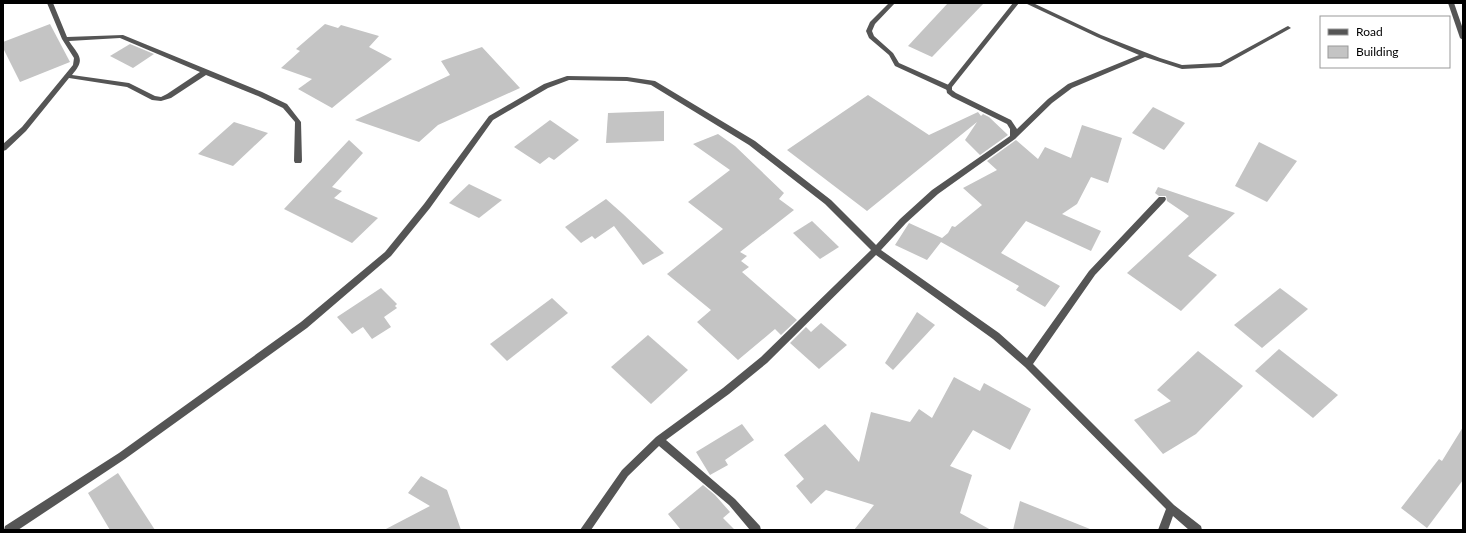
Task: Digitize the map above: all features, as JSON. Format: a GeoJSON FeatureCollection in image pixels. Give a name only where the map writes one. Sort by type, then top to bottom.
{"type":"FeatureCollection","features":[{"type":"Feature","properties":{"kind":"street"},"geometry":{"type":"LineString","coordinates":[[3,148],[24,129],[76,66],[77,58],[65,39],[50,3]]}},
{"type":"Feature","properties":{"kind":"street"},"geometry":{"type":"LineString","coordinates":[[892,3],[872,23],[869,31],[871,37],[891,54],[896,64],[949,88],[951,93],[964,101],[1009,122],[1014,129],[1013,137]]}},
{"type":"Feature","properties":{"kind":"street"},"geometry":{"type":"LineString","coordinates":[[949,88],[1009,6],[1016,3]]}},
{"type":"Feature","properties":{"kind":"street"},"geometry":{"type":"LineString","coordinates":[[1028,3],[1098,36],[1145,55],[1182,67],[1221,65],[1288,28]]}},
{"type":"Feature","properties":{"kind":"street"},"geometry":{"type":"LineString","coordinates":[[1451,3],[1463,38]]}},
{"type":"Feature","properties":{"kind":"street"},"geometry":{"type":"LineString","coordinates":[[65,39],[121,36],[260,94],[284,106],[298,122],[298,161]]}},
{"type":"Feature","properties":{"kind":"street"},"geometry":{"type":"LineString","coordinates":[[585,530],[620,483],[625,473],[659,440],[726,391],[764,360],[876,250],[903,221],[935,192],[1013,137],[1050,101],[1070,86],[1145,55]]}},
{"type":"Feature","properties":{"kind":"street"},"geometry":{"type":"LineString","coordinates":[[68,76],[129,85],[154,98],[161,99],[169,96],[205,72]]}},
{"type":"Feature","properties":{"kind":"street"},"geometry":{"type":"LineString","coordinates":[[9,530],[122,456],[304,325],[388,254],[427,206],[491,118],[546,86],[569,78],[626,79],[653,83],[752,143],[828,202],[876,250],[996,336],[1028,364],[1170,508],[1196,530]]}},
{"type":"Feature","properties":{"kind":"street"},"geometry":{"type":"LineString","coordinates":[[1028,364],[1092,273],[1162,199]]}},
{"type":"Feature","properties":{"kind":"street"},"geometry":{"type":"LineString","coordinates":[[659,440],[732,502],[756,530]]}},
{"type":"Feature","properties":{"kind":"street"},"geometry":{"type":"LineString","coordinates":[[1162,530],[1170,508]]}},
{"type":"Feature","properties":{"kind":"building"},"geometry":{"type":"Polygon","coordinates":[[[948,3],[984,3],[932,57],[908,46],[948,3]]]}},
{"type":"Feature","properties":{"kind":"building"},"geometry":{"type":"Polygon","coordinates":[[[50,24],[70,62],[20,82],[3,48],[3,42],[50,24]]]}},
{"type":"Feature","properties":{"kind":"building"},"geometry":{"type":"Polygon","coordinates":[[[325,24],[338,28],[341,25],[379,36],[369,47],[392,59],[332,108],[298,89],[312,79],[281,68],[300,51],[296,49],[325,24]]]}},
{"type":"Feature","properties":{"kind":"building"},"geometry":{"type":"Polygon","coordinates":[[[130,44],[154,54],[133,68],[110,56],[130,44]]]}},
{"type":"Feature","properties":{"kind":"building"},"geometry":{"type":"Polygon","coordinates":[[[482,47],[520,88],[438,125],[419,142],[355,120],[450,75],[441,61],[482,47]]]}},
{"type":"Feature","properties":{"kind":"building"},"geometry":{"type":"Polygon","coordinates":[[[868,95],[929,135],[978,112],[981,116],[983,114],[989,117],[1008,135],[980,155],[965,140],[977,122],[867,211],[787,150],[868,95]]]}},
{"type":"Feature","properties":{"kind":"building"},"geometry":{"type":"Polygon","coordinates":[[[1153,107],[1185,123],[1164,150],[1132,133],[1153,107]]]}},
{"type":"Feature","properties":{"kind":"building"},"geometry":{"type":"Polygon","coordinates":[[[664,111],[664,141],[606,143],[608,113],[664,111]]]}},
{"type":"Feature","properties":{"kind":"building"},"geometry":{"type":"Polygon","coordinates":[[[550,120],[579,140],[554,160],[549,157],[540,164],[514,147],[550,120]]]}},
{"type":"Feature","properties":{"kind":"building"},"geometry":{"type":"Polygon","coordinates":[[[234,122],[268,133],[233,166],[198,154],[234,122]]]}},
{"type":"Feature","properties":{"kind":"building"},"geometry":{"type":"Polygon","coordinates":[[[1082,125],[1122,138],[1108,183],[1091,177],[1077,204],[1062,214],[1101,231],[1091,251],[1026,221],[1001,253],[1060,286],[1045,307],[1016,290],[1019,286],[941,242],[927,260],[895,245],[909,223],[942,238],[948,233],[952,226],[955,227],[982,205],[963,188],[997,170],[987,161],[1016,140],[1038,159],[1045,147],[1071,158],[1082,125]]]}},
{"type":"Feature","properties":{"kind":"building"},"geometry":{"type":"Polygon","coordinates":[[[718,134],[735,146],[784,193],[779,199],[794,210],[740,252],[747,256],[741,261],[749,267],[742,272],[797,320],[781,335],[775,329],[738,360],[697,322],[711,310],[667,274],[723,229],[688,202],[730,170],[693,144],[718,134]]]}},
{"type":"Feature","properties":{"kind":"building"},"geometry":{"type":"Polygon","coordinates":[[[349,140],[363,153],[332,187],[342,191],[334,198],[378,218],[352,243],[284,209],[349,140]]]}},
{"type":"Feature","properties":{"kind":"building"},"geometry":{"type":"Polygon","coordinates":[[[1259,142],[1297,161],[1267,202],[1235,186],[1259,142]]]}},
{"type":"Feature","properties":{"kind":"building"},"geometry":{"type":"Polygon","coordinates":[[[469,184],[502,200],[479,218],[449,203],[469,184]]]}},
{"type":"Feature","properties":{"kind":"building"},"geometry":{"type":"Polygon","coordinates":[[[1158,187],[1235,213],[1188,256],[1217,275],[1181,311],[1127,273],[1189,216],[1167,201],[1166,196],[1159,196],[1155,193],[1158,187]]]}},
{"type":"Feature","properties":{"kind":"building"},"geometry":{"type":"Polygon","coordinates":[[[606,199],[664,253],[643,265],[614,226],[595,239],[592,236],[581,243],[565,227],[606,199]]]}},
{"type":"Feature","properties":{"kind":"building"},"geometry":{"type":"Polygon","coordinates":[[[812,221],[839,247],[820,259],[793,233],[812,221]]]}},
{"type":"Feature","properties":{"kind":"building"},"geometry":{"type":"Polygon","coordinates":[[[381,288],[397,304],[395,306],[397,308],[384,317],[391,327],[372,339],[363,327],[352,334],[337,317],[381,288]]]}},
{"type":"Feature","properties":{"kind":"building"},"geometry":{"type":"Polygon","coordinates":[[[1280,288],[1308,309],[1262,348],[1234,325],[1280,288]]]}},
{"type":"Feature","properties":{"kind":"building"},"geometry":{"type":"Polygon","coordinates":[[[552,298],[568,313],[507,361],[490,344],[552,298]]]}},
{"type":"Feature","properties":{"kind":"building"},"geometry":{"type":"Polygon","coordinates":[[[917,312],[935,325],[893,370],[885,363],[917,312]]]}},
{"type":"Feature","properties":{"kind":"building"},"geometry":{"type":"Polygon","coordinates":[[[821,323],[847,345],[819,369],[790,343],[806,327],[811,332],[821,323]]]}},
{"type":"Feature","properties":{"kind":"building"},"geometry":{"type":"Polygon","coordinates":[[[648,335],[688,370],[651,404],[611,367],[648,335]]]}},
{"type":"Feature","properties":{"kind":"building"},"geometry":{"type":"Polygon","coordinates":[[[1279,349],[1338,395],[1313,418],[1255,371],[1279,349]]]}},
{"type":"Feature","properties":{"kind":"building"},"geometry":{"type":"Polygon","coordinates":[[[1198,351],[1243,386],[1196,434],[1163,454],[1134,420],[1171,401],[1157,390],[1198,351]]]}},
{"type":"Feature","properties":{"kind":"building"},"geometry":{"type":"Polygon","coordinates":[[[954,377],[980,391],[984,383],[1031,409],[1010,450],[973,430],[950,466],[972,475],[960,513],[991,530],[854,530],[874,505],[826,490],[811,504],[796,486],[804,479],[784,455],[825,424],[859,462],[871,412],[910,422],[919,409],[932,418],[954,377]]]}},
{"type":"Feature","properties":{"kind":"building"},"geometry":{"type":"Polygon","coordinates":[[[742,424],[754,440],[725,460],[728,465],[710,475],[696,452],[742,424]]]}},
{"type":"Feature","properties":{"kind":"building"},"geometry":{"type":"Polygon","coordinates":[[[1463,427],[1463,480],[1427,528],[1401,508],[1439,459],[1442,461],[1463,427]]]}},
{"type":"Feature","properties":{"kind":"building"},"geometry":{"type":"Polygon","coordinates":[[[118,473],[155,530],[110,530],[88,493],[118,473]]]}},
{"type":"Feature","properties":{"kind":"building"},"geometry":{"type":"Polygon","coordinates":[[[421,476],[447,490],[461,530],[384,530],[430,506],[408,493],[421,476]]]}},
{"type":"Feature","properties":{"kind":"building"},"geometry":{"type":"Polygon","coordinates":[[[703,485],[715,495],[730,512],[723,518],[735,530],[681,530],[668,514],[703,485]]]}},
{"type":"Feature","properties":{"kind":"building"},"geometry":{"type":"Polygon","coordinates":[[[1020,501],[1090,529],[1090,530],[1013,530],[1020,501]]]}}]}
